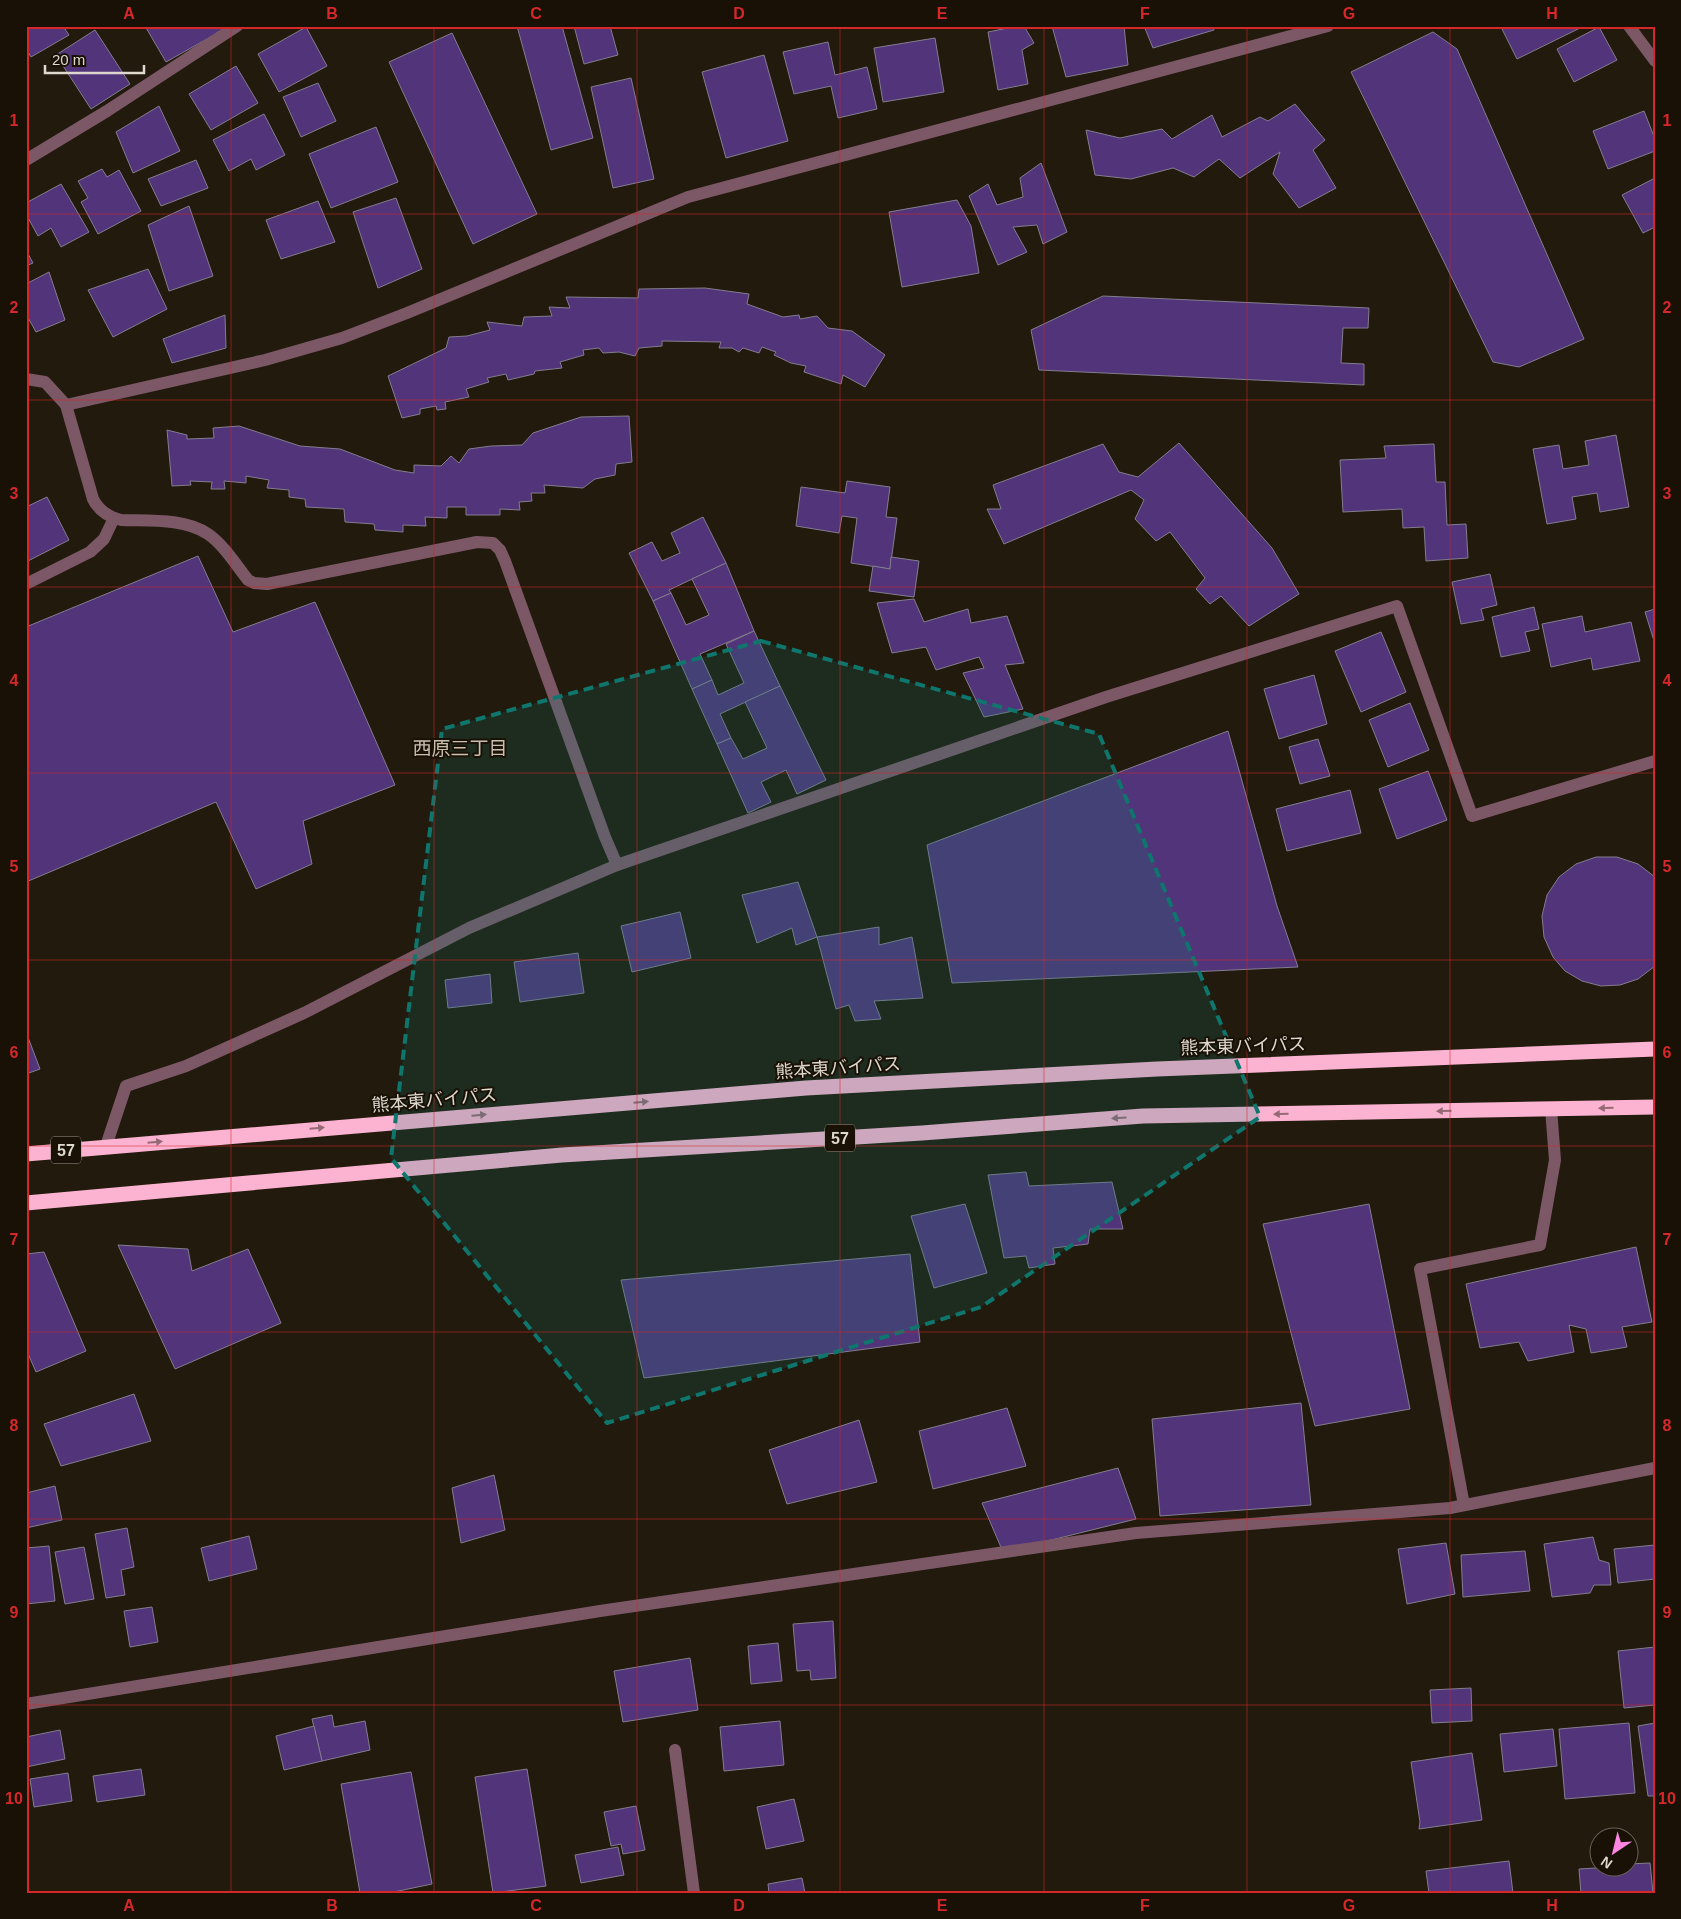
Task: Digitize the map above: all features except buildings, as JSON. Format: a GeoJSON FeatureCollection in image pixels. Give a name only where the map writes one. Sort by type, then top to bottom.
{"type":"FeatureCollection","features":[{"type":"Feature","properties":{"kind":"highway","name":"熊本東バイパス"},"geometry":{"type":"LineString","coordinates":[[26,1154],[806,1088],[1157,1069],[1655,1049]]}},
{"type":"Feature","properties":{"kind":"highway","name":"57"},"geometry":{"type":"LineString","coordinates":[[26,1203],[562,1155],[922,1134],[1143,1116],[1655,1107]]}},
{"type":"Feature","properties":{"kind":"street"},"geometry":{"type":"LineString","coordinates":[[26,160],[107,111],[237,26]]}},
{"type":"Feature","properties":{"kind":"street"},"geometry":{"type":"LineString","coordinates":[[1629,26],[1655,61]]}},
{"type":"Feature","properties":{"kind":"street"},"geometry":{"type":"LineString","coordinates":[[66,405],[264,360],[342,338],[688,198],[1321,27]]}},
{"type":"Feature","properties":{"kind":"street"},"geometry":{"type":"LineString","coordinates":[[26,378],[45,382],[66,405],[93,499],[98,508],[114,518],[196,527],[218,543],[248,580],[260,584],[478,542],[494,543],[505,561],[605,837],[617,865]]}},
{"type":"Feature","properties":{"kind":"street"},"geometry":{"type":"LineString","coordinates":[[26,584],[90,552],[104,539],[114,518]]}},
{"type":"Feature","properties":{"kind":"street"},"geometry":{"type":"LineString","coordinates":[[106,1146],[126,1086],[186,1066],[304,1014],[469,928],[617,865],[1106,697],[1397,606],[1472,816],[1655,761]]}},
{"type":"Feature","properties":{"kind":"street"},"geometry":{"type":"LineString","coordinates":[[1464,1505],[1420,1269],[1540,1245],[1555,1160],[1551,1109]]}},
{"type":"Feature","properties":{"kind":"street"},"geometry":{"type":"LineString","coordinates":[[26,1704],[600,1611],[1136,1533],[1450,1508],[1655,1468]]}},
{"type":"Feature","properties":{"kind":"street"},"geometry":{"type":"LineString","coordinates":[[675,1750],[694,1893]]}},
{"type":"Feature","properties":{"kind":"highlighted area"},"geometry":{"type":"Polygon","coordinates":[[[761,641],[1099,734],[1260,1117],[981,1307],[607,1423],[391,1158],[442,729],[761,641]]]}},
{"type":"Feature","properties":{"kind":"district","name":"西原三丁目"},"geometry":{"type":"Point","coordinates":[460,748]}}]}
